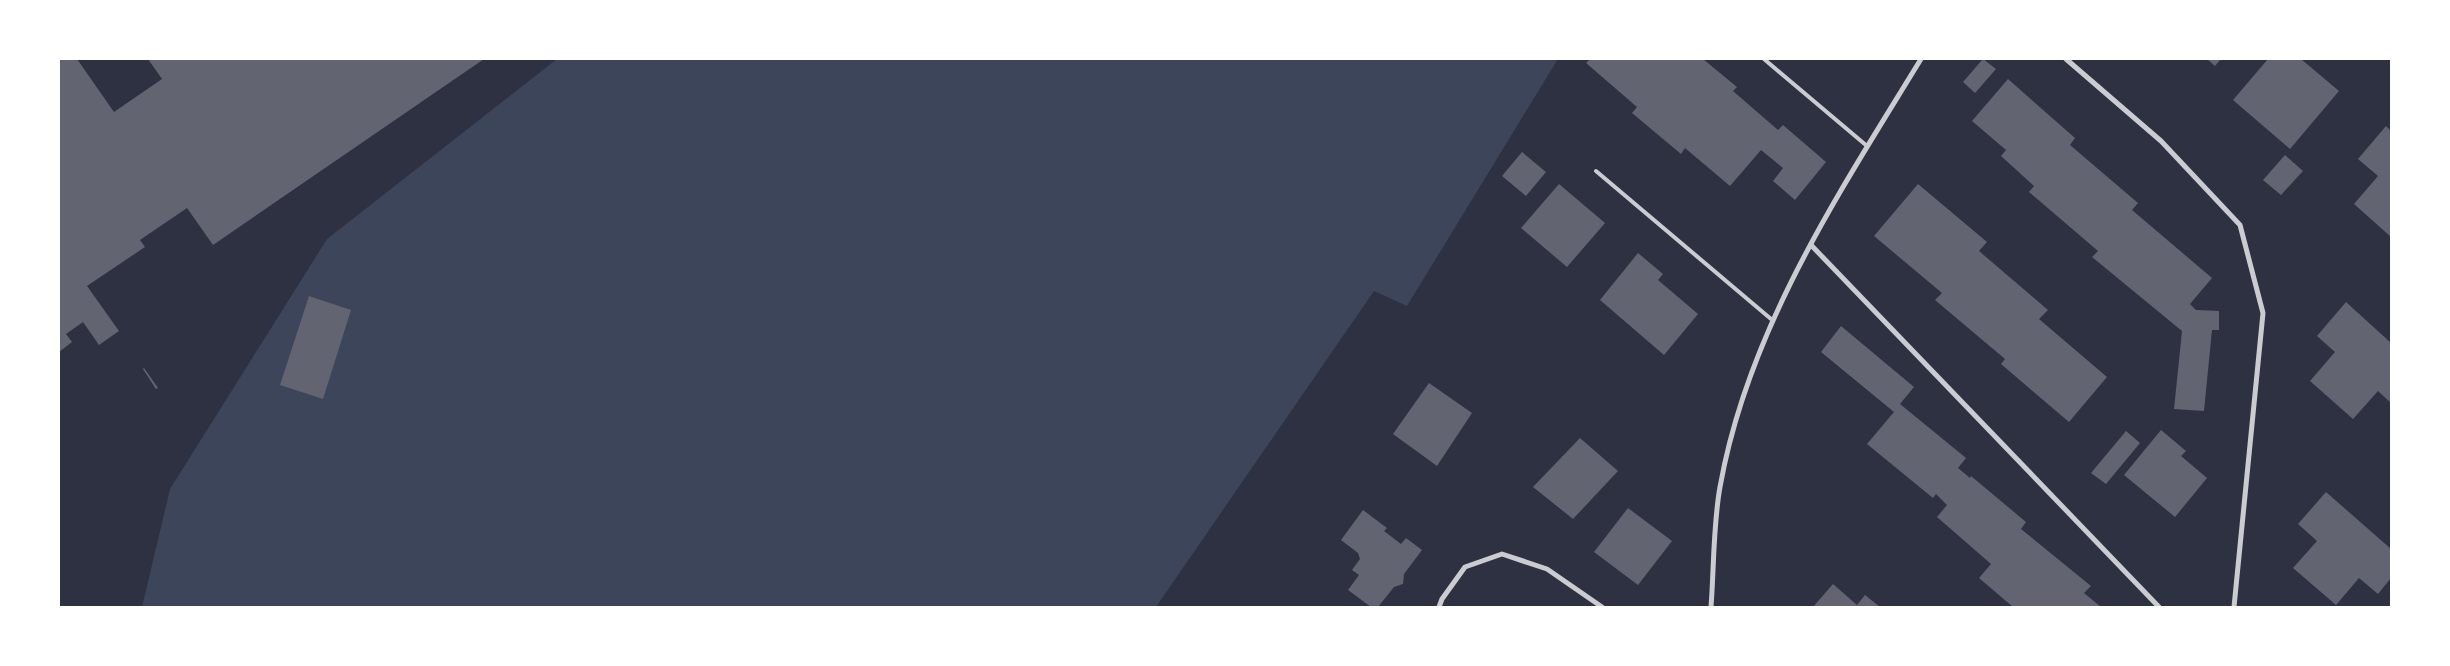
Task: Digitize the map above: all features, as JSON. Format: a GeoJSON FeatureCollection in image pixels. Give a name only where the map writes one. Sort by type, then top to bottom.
{"type":"FeatureCollection","features":[{"type":"Feature","properties":{"kind":"street"},"geometry":{"type":"LineString","coordinates":[[1711,607],[1720,487],[1742,397],[1771,319],[1867,146],[1921,59]]}},
{"type":"Feature","properties":{"kind":"street"},"geometry":{"type":"LineString","coordinates":[[2066,59],[2161,141],[2240,225],[2263,313],[2234,607]]}},
{"type":"Feature","properties":{"kind":"street"},"geometry":{"type":"LineString","coordinates":[[1811,245],[2159,607]]}},
{"type":"Feature","properties":{"kind":"street"},"geometry":{"type":"LineString","coordinates":[[1439,607],[1442,599],[1465,567],[1502,554],[1547,569],[1602,607]]}},
{"type":"Feature","properties":{"kind":"lane"},"geometry":{"type":"LineString","coordinates":[[1764,59],[1867,146]]}},
{"type":"Feature","properties":{"kind":"lane"},"geometry":{"type":"LineString","coordinates":[[1596,171],[1771,319]]}},
{"type":"Feature","properties":{"kind":"shaded area"},"geometry":{"type":"Polygon","coordinates":[[[557,59],[1558,59],[1407,306],[1374,291],[1156,607],[142,607],[170,489],[327,239],[557,59]]]}},
{"type":"Feature","properties":{"kind":"building"},"geometry":{"type":"Polygon","coordinates":[[[59,59],[77,59],[114,112],[162,79],[148,59],[484,59],[213,245],[187,208],[140,240],[145,247],[87,286],[119,331],[99,345],[83,322],[66,334],[72,342],[59,352],[59,59]]]}},
{"type":"Feature","properties":{"kind":"building"},"geometry":{"type":"Polygon","coordinates":[[[1590,59],[1703,59],[1737,87],[1733,91],[1778,130],[1783,125],[1826,162],[1795,200],[1773,181],[1783,168],[1761,150],[1730,186],[1685,148],[1681,154],[1632,113],[1637,107],[1586,63],[1590,59]]]}},
{"type":"Feature","properties":{"kind":"building"},"geometry":{"type":"Polygon","coordinates":[[[1983,59],[1996,69],[1975,93],[1963,82],[1983,59]]]}},
{"type":"Feature","properties":{"kind":"building"},"geometry":{"type":"Polygon","coordinates":[[[2207,59],[2221,59],[2215,66],[2207,59]]]}},
{"type":"Feature","properties":{"kind":"building"},"geometry":{"type":"Polygon","coordinates":[[[2268,59],[2301,59],[2339,91],[2290,149],[2233,100],[2268,59]]]}},
{"type":"Feature","properties":{"kind":"building"},"geometry":{"type":"Polygon","coordinates":[[[2008,79],[2075,138],[2070,145],[2138,203],[2132,210],[2212,278],[2190,304],[2196,310],[2219,311],[2219,330],[2212,330],[2204,411],[2174,409],[2182,331],[2092,257],[2098,251],[2029,192],[2034,186],[2001,156],[2006,150],[1972,121],[2008,79]]]}},
{"type":"Feature","properties":{"kind":"building"},"geometry":{"type":"Polygon","coordinates":[[[2386,126],[2391,131],[2391,237],[2354,204],[2378,176],[2358,159],[2386,126]]]}},
{"type":"Feature","properties":{"kind":"building"},"geometry":{"type":"Polygon","coordinates":[[[1522,152],[1546,172],[1526,196],[1502,176],[1522,152]]]}},
{"type":"Feature","properties":{"kind":"building"},"geometry":{"type":"Polygon","coordinates":[[[2285,155],[2303,171],[2281,195],[2263,180],[2285,155]]]}},
{"type":"Feature","properties":{"kind":"building"},"geometry":{"type":"Polygon","coordinates":[[[1559,184],[1605,223],[1567,267],[1521,228],[1559,184]]]}},
{"type":"Feature","properties":{"kind":"building"},"geometry":{"type":"Polygon","coordinates":[[[1918,184],[1987,242],[1979,251],[2048,310],[2039,319],[2107,377],[2069,422],[2001,364],[2005,359],[1935,300],[1942,293],[1874,236],[1918,184]]]}},
{"type":"Feature","properties":{"kind":"building"},"geometry":{"type":"Polygon","coordinates":[[[1638,253],[1663,274],[1658,280],[1698,314],[1664,355],[1600,300],[1638,253]]]}},
{"type":"Feature","properties":{"kind":"building"},"geometry":{"type":"Polygon","coordinates":[[[309,296],[351,310],[323,399],[280,385],[309,296]]]}},
{"type":"Feature","properties":{"kind":"building"},"geometry":{"type":"Polygon","coordinates":[[[2346,302],[2391,343],[2391,403],[2378,391],[2353,419],[2310,381],[2335,352],[2317,336],[2346,302]]]}},
{"type":"Feature","properties":{"kind":"building"},"geometry":{"type":"Polygon","coordinates":[[[1841,326],[1914,387],[1900,404],[1966,458],[1958,468],[1970,478],[1971,476],[2026,522],[2021,529],[2091,586],[2084,593],[2101,607],[2013,607],[1979,578],[1991,564],[1937,517],[1947,505],[1936,494],[1933,498],[1867,444],[1894,412],[1821,352],[1841,326]]]}},
{"type":"Feature","properties":{"kind":"building"},"geometry":{"type":"Polygon","coordinates":[[[144,368],[158,388],[156,389],[144,368]]]}},
{"type":"Feature","properties":{"kind":"building"},"geometry":{"type":"Polygon","coordinates":[[[1429,383],[1472,413],[1437,466],[1393,434],[1429,383]]]}},
{"type":"Feature","properties":{"kind":"building"},"geometry":{"type":"Polygon","coordinates":[[[2161,430],[2186,451],[2181,456],[2207,478],[2175,517],[2124,475],[2161,430]]]}},
{"type":"Feature","properties":{"kind":"building"},"geometry":{"type":"Polygon","coordinates":[[[2126,431],[2140,443],[2106,484],[2091,473],[2126,431]]]}},
{"type":"Feature","properties":{"kind":"building"},"geometry":{"type":"Polygon","coordinates":[[[1580,438],[1618,471],[1573,519],[1533,487],[1580,438]]]}},
{"type":"Feature","properties":{"kind":"building"},"geometry":{"type":"Polygon","coordinates":[[[2326,492],[2391,549],[2391,578],[2378,594],[2359,578],[2336,605],[2293,568],[2317,541],[2298,524],[2326,492]]]}},
{"type":"Feature","properties":{"kind":"building"},"geometry":{"type":"Polygon","coordinates":[[[1628,508],[1672,541],[1638,585],[1594,552],[1628,508]]]}},
{"type":"Feature","properties":{"kind":"building"},"geometry":{"type":"Polygon","coordinates":[[[1363,510],[1387,528],[1384,531],[1401,544],[1406,538],[1422,550],[1404,574],[1403,584],[1394,587],[1378,607],[1371,607],[1348,590],[1359,575],[1352,570],[1360,559],[1358,553],[1341,540],[1363,510]]]}},
{"type":"Feature","properties":{"kind":"building"},"geometry":{"type":"Polygon","coordinates":[[[1833,584],[1857,605],[1865,595],[1880,607],[1813,607],[1833,584]]]}}]}
